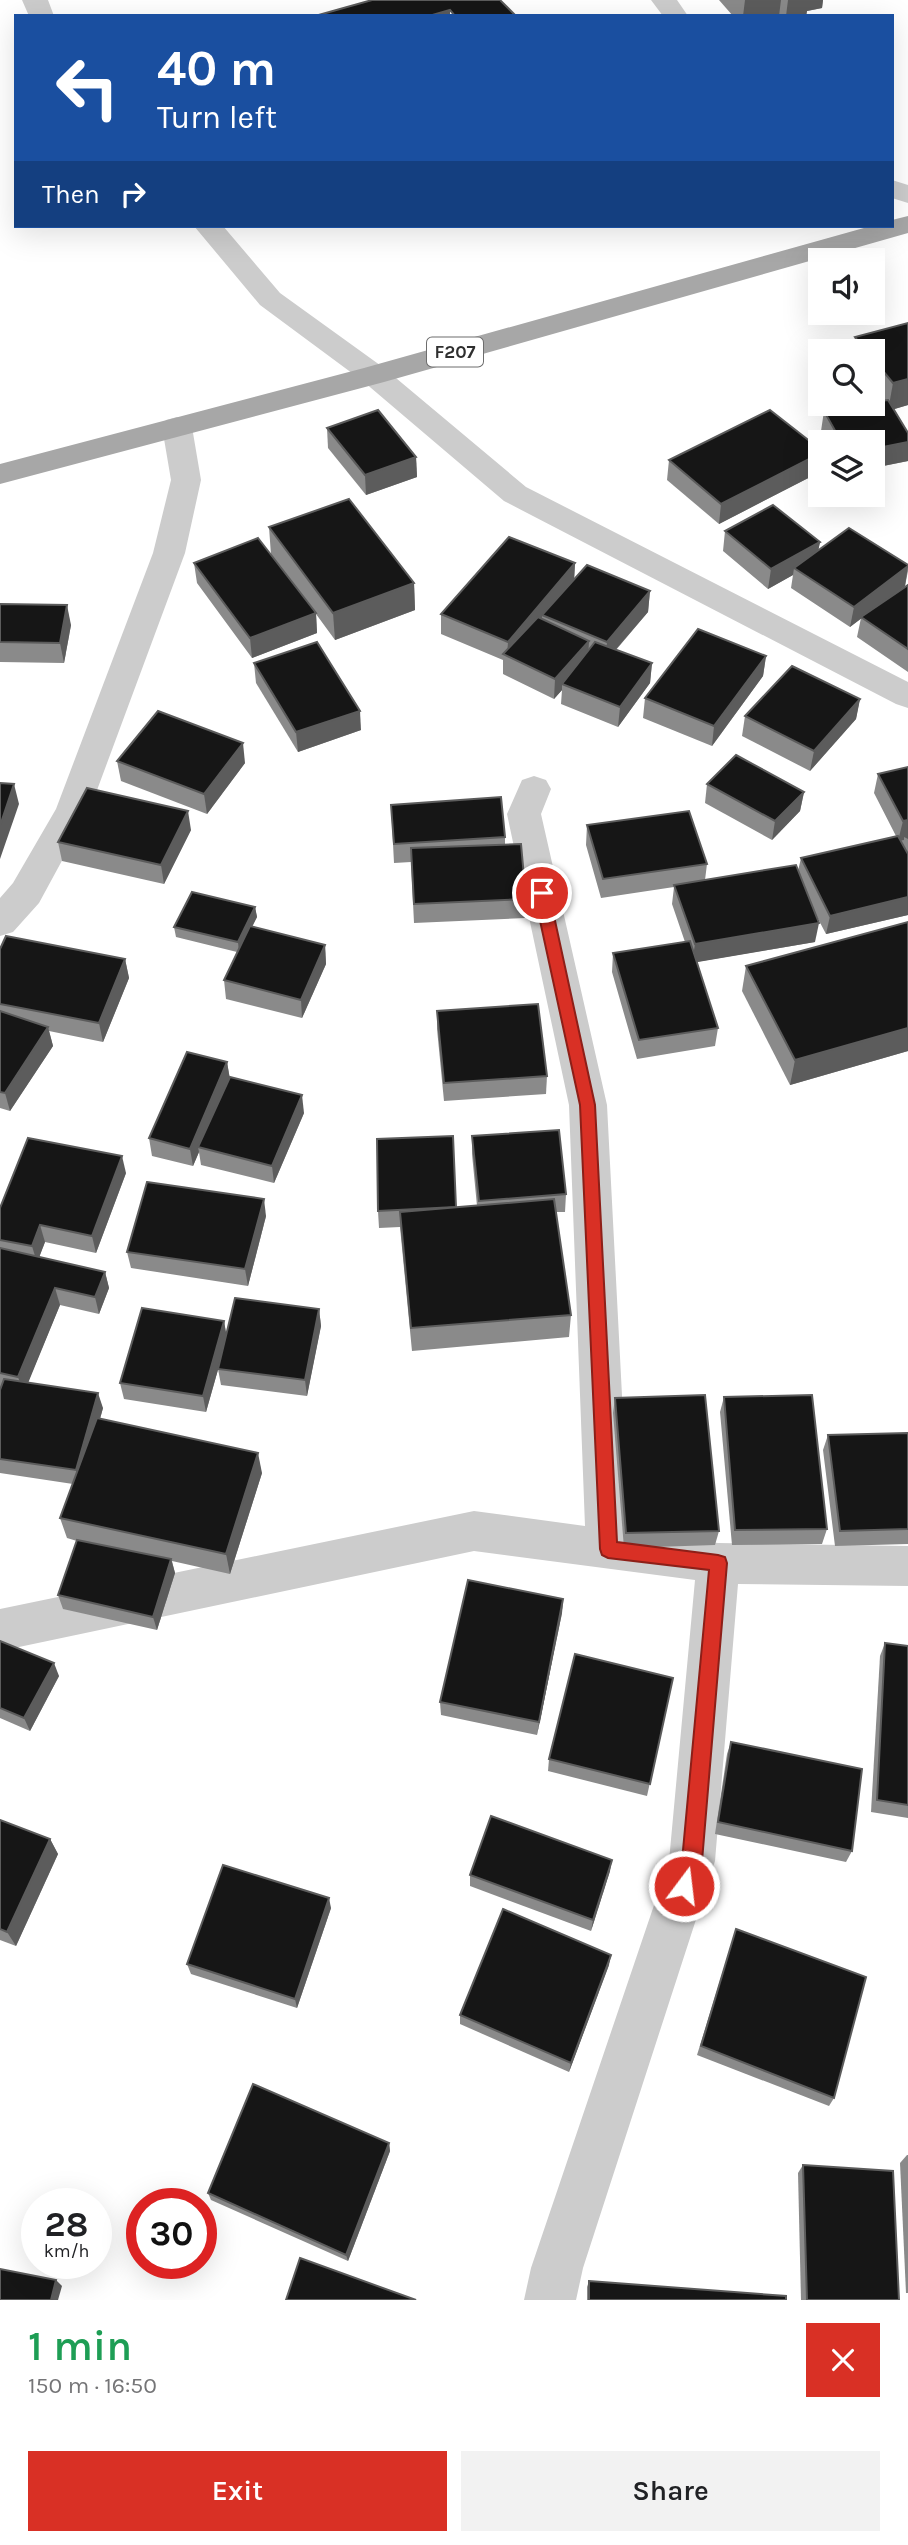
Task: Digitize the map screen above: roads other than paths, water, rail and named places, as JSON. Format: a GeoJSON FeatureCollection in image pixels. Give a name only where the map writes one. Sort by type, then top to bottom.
{"type":"FeatureCollection","features":[{"type":"Feature","properties":{"kind":"main road","name":"F207"},"geometry":{"type":"LineString","coordinates":[[0,474],[374,375],[894,228]]}},
{"type":"Feature","properties":{"kind":"street"},"geometry":{"type":"LineString","coordinates":[[210,228],[270,299],[374,375],[515,494],[908,696]]}},
{"type":"Feature","properties":{"kind":"street"},"geometry":{"type":"LineString","coordinates":[[0,922],[26,893],[73,808],[169,553],[186,480],[177,427]]}},
{"type":"Feature","properties":{"kind":"street"},"geometry":{"type":"LineString","coordinates":[[534,789],[524,814],[587,1105],[608,1549]]}},
{"type":"Feature","properties":{"kind":"street"},"geometry":{"type":"LineString","coordinates":[[0,1630],[474,1531],[718,1563],[908,1566]]}},
{"type":"Feature","properties":{"kind":"street"},"geometry":{"type":"LineString","coordinates":[[550,2300],[557,2267],[692,1861],[718,1563]]}}]}
